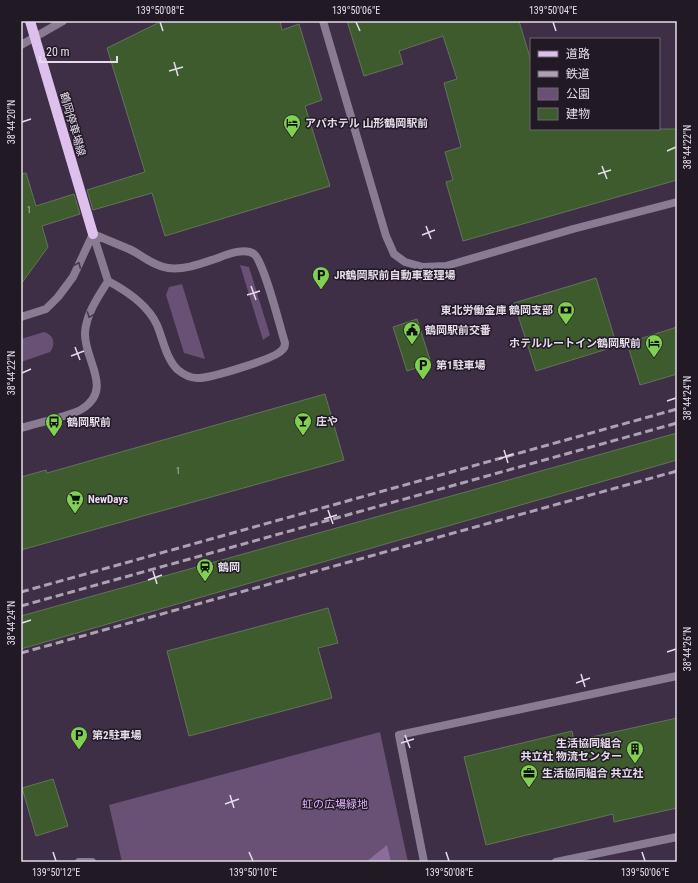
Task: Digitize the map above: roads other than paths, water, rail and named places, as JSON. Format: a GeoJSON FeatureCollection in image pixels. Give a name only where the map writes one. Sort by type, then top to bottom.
{"type":"FeatureCollection","features":[{"type":"Feature","properties":{"kind":"main road","name":"鶴岡停車場線"},"geometry":{"type":"LineString","coordinates":[[30,21],[93,234]]}},
{"type":"Feature","properties":{"kind":"street"},"geometry":{"type":"LineString","coordinates":[[21,45],[64,21]]}},
{"type":"Feature","properties":{"kind":"street"},"geometry":{"type":"LineString","coordinates":[[322,21],[386,236],[394,254],[405,262],[423,267],[446,266],[573,229],[677,202]]}},
{"type":"Feature","properties":{"kind":"street"},"geometry":{"type":"LineString","coordinates":[[93,234],[131,250],[152,263],[168,268],[188,267],[230,254],[246,252],[253,254],[258,259],[264,275],[285,343],[284,348],[281,352],[266,359],[209,377],[198,378],[187,376],[177,370],[171,360],[156,324],[143,306],[126,291],[108,281],[93,234]]}},
{"type":"Feature","properties":{"kind":"street"},"geometry":{"type":"LineString","coordinates":[[21,317],[46,309],[58,297],[73,277],[93,234]]}},
{"type":"Feature","properties":{"kind":"street"},"geometry":{"type":"LineString","coordinates":[[21,428],[81,409],[90,402],[96,393],[98,382],[86,342],[86,332],[95,301],[108,281]]}},
{"type":"Feature","properties":{"kind":"street"},"geometry":{"type":"LineString","coordinates":[[424,862],[399,735],[677,676]]}},
{"type":"Feature","properties":{"kind":"street"},"geometry":{"type":"LineString","coordinates":[[556,862],[677,837]]}},
{"type":"Feature","properties":{"kind":"street"},"geometry":{"type":"LineString","coordinates":[[79,862],[92,862]]}},
{"type":"Feature","properties":{"kind":"railway"},"geometry":{"type":"LineString","coordinates":[[21,592],[677,409]]}},
{"type":"Feature","properties":{"kind":"railway"},"geometry":{"type":"LineString","coordinates":[[21,606],[677,423]]}},
{"type":"Feature","properties":{"kind":"railway"},"geometry":{"type":"LineString","coordinates":[[21,653],[677,471]]}},
{"type":"Feature","properties":{"kind":"place","name":"アパホテル 山形鶴岡駅前"},"geometry":{"type":"Point","coordinates":[292,138]}},
{"type":"Feature","properties":{"kind":"place","name":"JR鶴岡駅前自動車整理場"},"geometry":{"type":"Point","coordinates":[321,290]}},
{"type":"Feature","properties":{"kind":"place","name":"東北労働金庫 鶴岡支部"},"geometry":{"type":"Point","coordinates":[566,325]}},
{"type":"Feature","properties":{"kind":"place","name":"鶴岡駅前交番"},"geometry":{"type":"Point","coordinates":[412,345]}},
{"type":"Feature","properties":{"kind":"place","name":"ホテルルートイン鶴岡駅前"},"geometry":{"type":"Point","coordinates":[654,358]}},
{"type":"Feature","properties":{"kind":"place","name":"第1駐車場"},"geometry":{"type":"Point","coordinates":[423,380]}},
{"type":"Feature","properties":{"kind":"place","name":"庄や"},"geometry":{"type":"Point","coordinates":[303,436]}},
{"type":"Feature","properties":{"kind":"place","name":"鶴岡駅前"},"geometry":{"type":"Point","coordinates":[54,437]}},
{"type":"Feature","properties":{"kind":"place","name":"NewDays"},"geometry":{"type":"Point","coordinates":[75,514]}},
{"type":"Feature","properties":{"kind":"place","name":"鶴岡"},"geometry":{"type":"Point","coordinates":[205,582]}},
{"type":"Feature","properties":{"kind":"place","name":"第2駐車場"},"geometry":{"type":"Point","coordinates":[79,750]}},
{"type":"Feature","properties":{"kind":"place","name":"生活協同組合 共立社 物流センター"},"geometry":{"type":"Point","coordinates":[635,764]}},
{"type":"Feature","properties":{"kind":"place","name":"生活協同組合 共立社"},"geometry":{"type":"Point","coordinates":[529,788]}},
{"type":"Feature","properties":{"kind":"park label","name":"虹の広場緑地"},"geometry":{"type":"Point","coordinates":[335,804]}}]}
